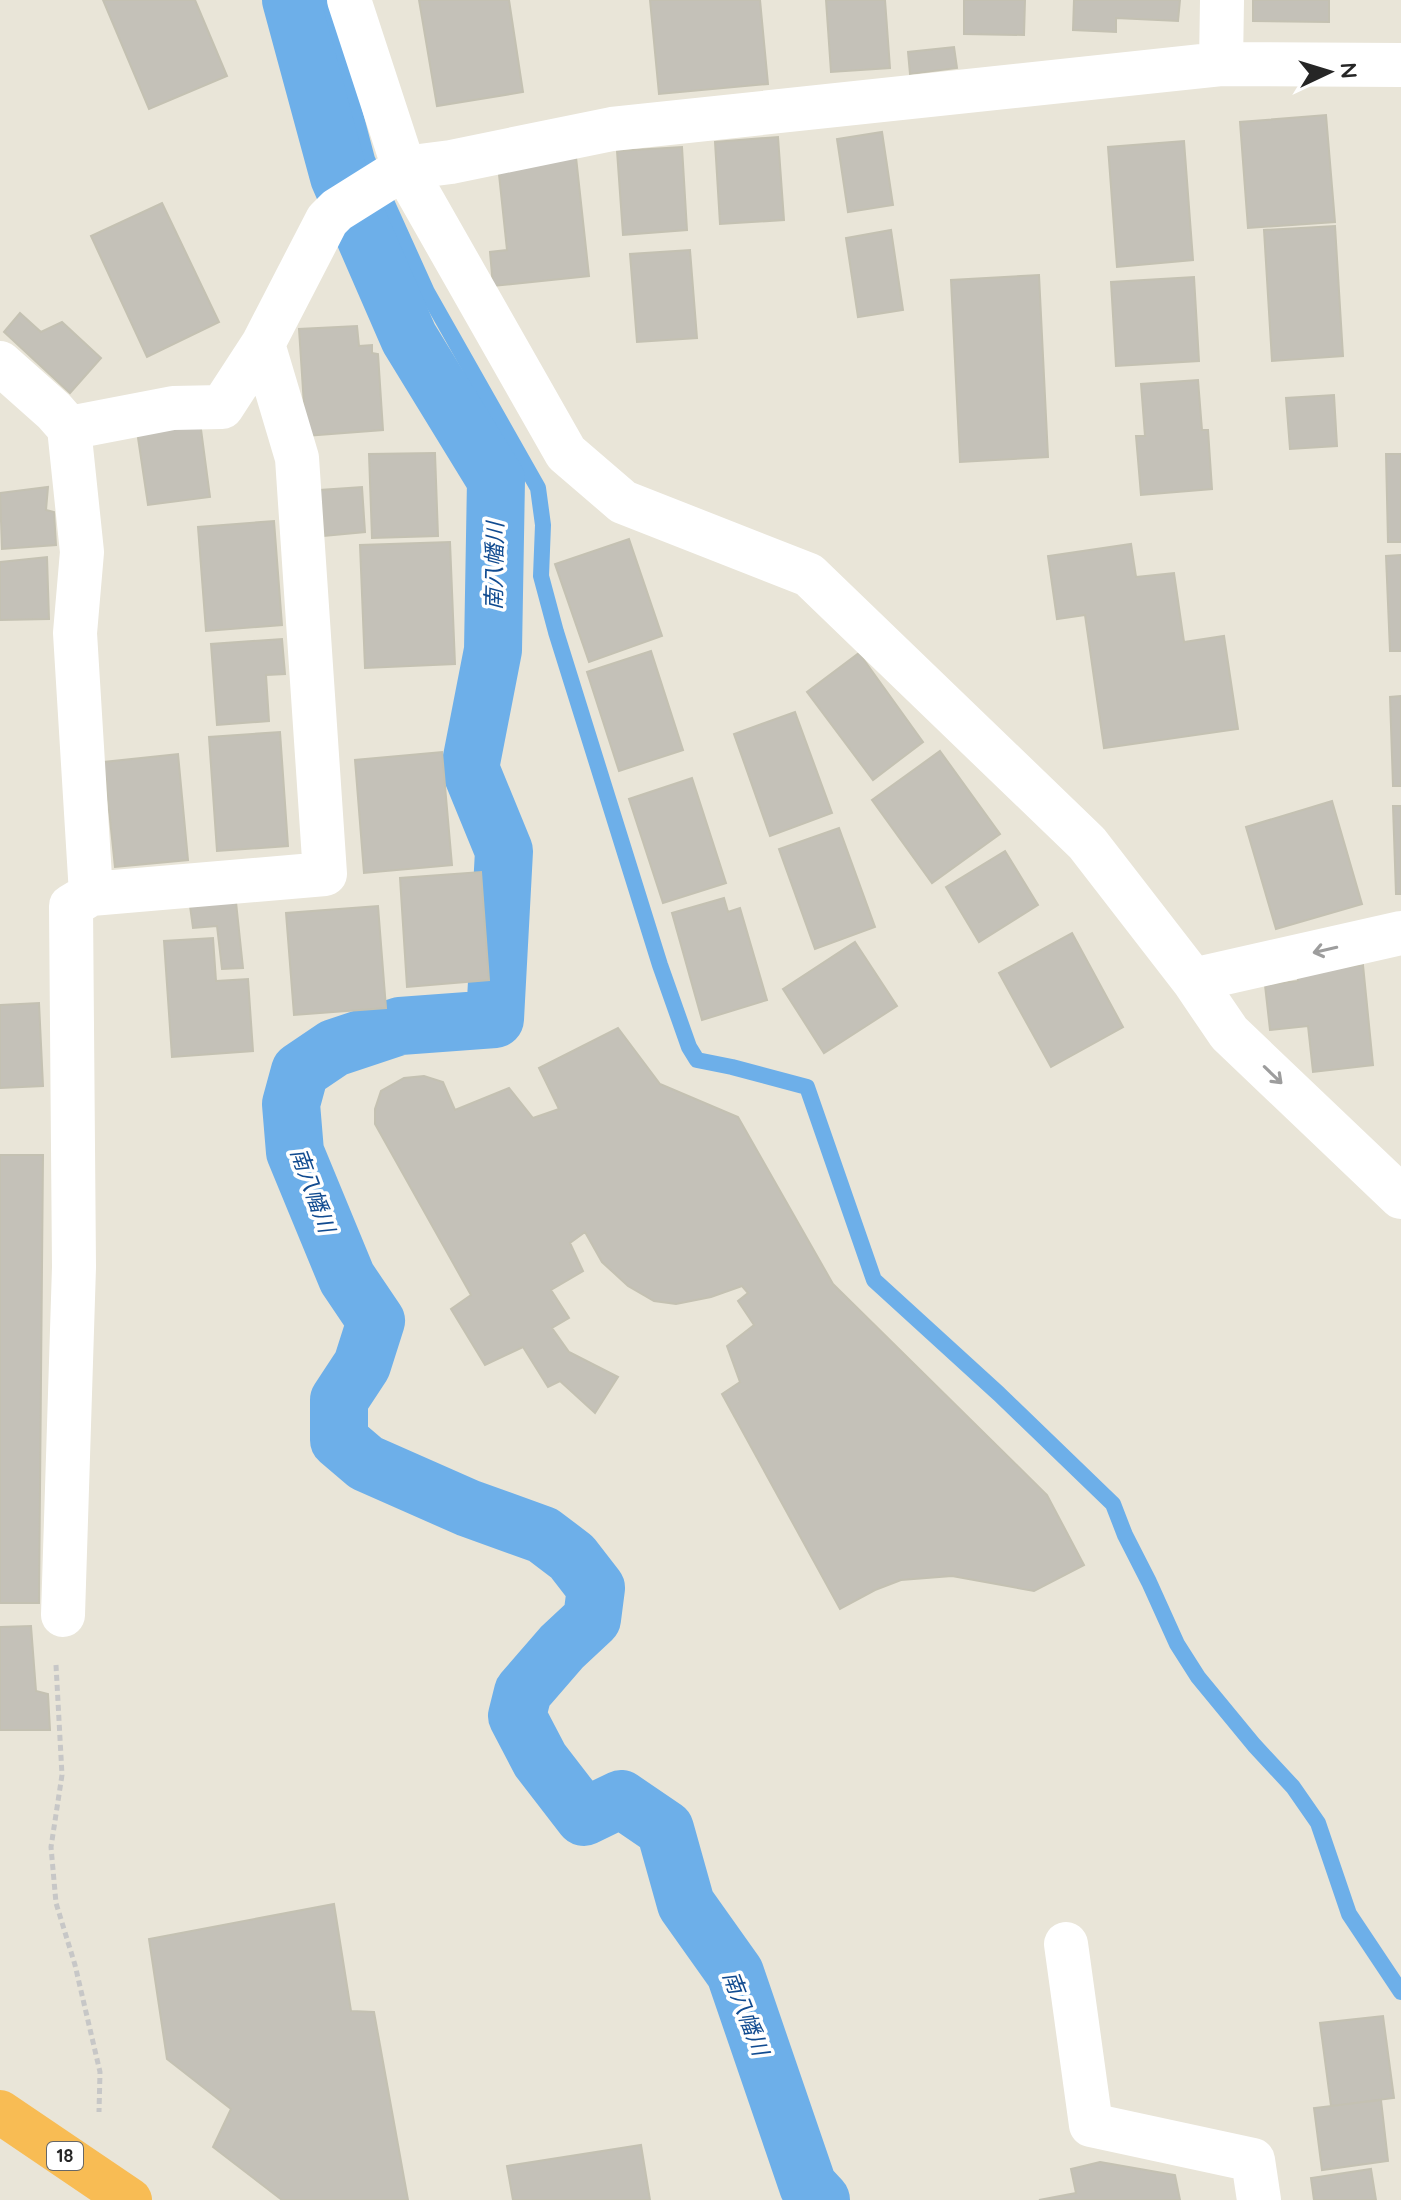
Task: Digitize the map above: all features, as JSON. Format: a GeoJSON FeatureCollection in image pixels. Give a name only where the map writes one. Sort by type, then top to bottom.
{"type":"FeatureCollection","features":[{"type":"Feature","properties":{"kind":"highway","name":"18"},"geometry":{"type":"LineString","coordinates":[[0,2112],[130,2200]]}},
{"type":"Feature","properties":{"kind":"street"},"geometry":{"type":"LineString","coordinates":[[349,0],[398,173],[566,453],[623,502],[809,575],[1087,843],[1193,980],[1229,1033],[1401,1197]]}},
{"type":"Feature","properties":{"kind":"street"},"geometry":{"type":"LineString","coordinates":[[1221,64],[1222,0]]}},
{"type":"Feature","properties":{"kind":"street"},"geometry":{"type":"LineString","coordinates":[[69,428],[173,408],[222,407],[263,344],[327,220],[337,210],[398,173],[612,129],[1221,64],[1401,65]]}},
{"type":"Feature","properties":{"kind":"street"},"geometry":{"type":"LineString","coordinates":[[63,1615],[74,1267],[71,906],[91,894],[325,874],[297,458],[263,344]]}},
{"type":"Feature","properties":{"kind":"street"},"geometry":{"type":"LineString","coordinates":[[0,363],[69,428],[82,552],[75,633],[91,894]]}},
{"type":"Feature","properties":{"kind":"street"},"geometry":{"type":"LineString","coordinates":[[1193,980],[1401,933]]}},
{"type":"Feature","properties":{"kind":"street"},"geometry":{"type":"LineString","coordinates":[[1066,1944],[1091,2125],[1253,2160],[1259,2200]]}},
{"type":"Feature","properties":{"kind":"path"},"geometry":{"type":"LineString","coordinates":[[63,1615],[54,1629],[62,1775],[51,1847],[56,1903],[75,1965],[100,2072],[99,2112]]}},
{"type":"Feature","properties":{"kind":"building"},"geometry":{"type":"Polygon","coordinates":[[[103,0],[195,0],[227,76],[149,109],[103,0]]]}},
{"type":"Feature","properties":{"kind":"building"},"geometry":{"type":"Polygon","coordinates":[[[419,0],[509,0],[523,92],[437,106],[419,0]]]}},
{"type":"Feature","properties":{"kind":"building"},"geometry":{"type":"Polygon","coordinates":[[[650,0],[760,0],[768,84],[659,94],[650,0]]]}},
{"type":"Feature","properties":{"kind":"building"},"geometry":{"type":"Polygon","coordinates":[[[826,0],[885,0],[890,68],[831,72],[826,0]]]}},
{"type":"Feature","properties":{"kind":"building"},"geometry":{"type":"Polygon","coordinates":[[[964,0],[1025,0],[1024,35],[964,34],[964,0]]]}},
{"type":"Feature","properties":{"kind":"building"},"geometry":{"type":"Polygon","coordinates":[[[1074,0],[1180,0],[1178,21],[1116,18],[1116,32],[1073,30],[1074,0]]]}},
{"type":"Feature","properties":{"kind":"building"},"geometry":{"type":"Polygon","coordinates":[[[1253,0],[1329,0],[1329,22],[1253,21],[1253,0]]]}},
{"type":"Feature","properties":{"kind":"building"},"geometry":{"type":"Polygon","coordinates":[[[954,47],[957,68],[910,74],[908,52],[954,47]]]}},
{"type":"Feature","properties":{"kind":"building"},"geometry":{"type":"Polygon","coordinates":[[[1326,115],[1335,222],[1248,228],[1240,122],[1326,115]]]}},
{"type":"Feature","properties":{"kind":"building"},"geometry":{"type":"Polygon","coordinates":[[[882,132],[893,205],[848,212],[837,139],[882,132]]]}},
{"type":"Feature","properties":{"kind":"building"},"geometry":{"type":"Polygon","coordinates":[[[778,137],[784,220],[720,224],[715,142],[778,137]]]}},
{"type":"Feature","properties":{"kind":"building"},"geometry":{"type":"Polygon","coordinates":[[[1184,141],[1193,260],[1117,267],[1108,147],[1184,141]]]}},
{"type":"Feature","properties":{"kind":"building"},"geometry":{"type":"Polygon","coordinates":[[[682,147],[687,230],[623,235],[617,151],[682,147]]]}},
{"type":"Feature","properties":{"kind":"building"},"geometry":{"type":"Polygon","coordinates":[[[576,157],[589,276],[493,286],[490,252],[507,250],[498,165],[576,157]]]}},
{"type":"Feature","properties":{"kind":"building"},"geometry":{"type":"Polygon","coordinates":[[[162,203],[219,322],[147,357],[91,236],[162,203]]]}},
{"type":"Feature","properties":{"kind":"building"},"geometry":{"type":"Polygon","coordinates":[[[1335,226],[1343,356],[1272,361],[1264,230],[1335,226]]]}},
{"type":"Feature","properties":{"kind":"building"},"geometry":{"type":"Polygon","coordinates":[[[891,230],[903,310],[858,317],[846,238],[891,230]]]}},
{"type":"Feature","properties":{"kind":"building"},"geometry":{"type":"Polygon","coordinates":[[[690,250],[697,338],[637,342],[630,254],[690,250]]]}},
{"type":"Feature","properties":{"kind":"building"},"geometry":{"type":"Polygon","coordinates":[[[1039,275],[1048,457],[960,462],[951,280],[1039,275]]]}},
{"type":"Feature","properties":{"kind":"building"},"geometry":{"type":"Polygon","coordinates":[[[1194,277],[1199,361],[1116,366],[1111,282],[1194,277]]]}},
{"type":"Feature","properties":{"kind":"building"},"geometry":{"type":"Polygon","coordinates":[[[20,313],[41,332],[62,322],[101,358],[70,393],[4,332],[20,313]]]}},
{"type":"Feature","properties":{"kind":"building"},"geometry":{"type":"Polygon","coordinates":[[[357,326],[359,346],[372,345],[372,353],[378,354],[383,430],[306,436],[299,329],[357,326]]]}},
{"type":"Feature","properties":{"kind":"building"},"geometry":{"type":"Polygon","coordinates":[[[1198,380],[1202,430],[1208,430],[1212,489],[1141,495],[1136,436],[1145,436],[1141,384],[1198,380]]]}},
{"type":"Feature","properties":{"kind":"building"},"geometry":{"type":"Polygon","coordinates":[[[1334,395],[1337,446],[1290,449],[1286,398],[1334,395]]]}},
{"type":"Feature","properties":{"kind":"building"},"geometry":{"type":"Polygon","coordinates":[[[200,422],[210,497],[148,505],[137,431],[200,422]]]}},
{"type":"Feature","properties":{"kind":"building"},"geometry":{"type":"Polygon","coordinates":[[[435,453],[438,536],[372,538],[369,454],[435,453]]]}},
{"type":"Feature","properties":{"kind":"building"},"geometry":{"type":"Polygon","coordinates":[[[1386,454],[1401,454],[1401,542],[1388,542],[1386,454]]]}},
{"type":"Feature","properties":{"kind":"building"},"geometry":{"type":"Polygon","coordinates":[[[48,487],[46,510],[54,512],[56,545],[2,549],[0,493],[48,487]]]}},
{"type":"Feature","properties":{"kind":"building"},"geometry":{"type":"Polygon","coordinates":[[[362,487],[365,532],[324,536],[320,490],[362,487]]]}},
{"type":"Feature","properties":{"kind":"building"},"geometry":{"type":"Polygon","coordinates":[[[274,521],[282,625],[206,631],[198,527],[274,521]]]}},
{"type":"Feature","properties":{"kind":"building"},"geometry":{"type":"Polygon","coordinates":[[[629,539],[662,636],[589,662],[555,564],[629,539]]]}},
{"type":"Feature","properties":{"kind":"building"},"geometry":{"type":"Polygon","coordinates":[[[450,542],[455,664],[365,668],[360,545],[450,542]]]}},
{"type":"Feature","properties":{"kind":"building"},"geometry":{"type":"Polygon","coordinates":[[[1131,544],[1136,577],[1174,573],[1184,642],[1224,636],[1238,729],[1104,748],[1085,615],[1057,619],[1048,556],[1131,544]]]}},
{"type":"Feature","properties":{"kind":"building"},"geometry":{"type":"Polygon","coordinates":[[[1401,555],[1401,651],[1390,651],[1386,556],[1401,555]]]}},
{"type":"Feature","properties":{"kind":"building"},"geometry":{"type":"Polygon","coordinates":[[[47,557],[49,619],[0,620],[0,562],[47,557]]]}},
{"type":"Feature","properties":{"kind":"building"},"geometry":{"type":"Polygon","coordinates":[[[282,639],[285,674],[266,675],[269,721],[217,725],[211,644],[282,639]]]}},
{"type":"Feature","properties":{"kind":"building"},"geometry":{"type":"Polygon","coordinates":[[[651,651],[683,750],[619,771],[587,672],[651,651]]]}},
{"type":"Feature","properties":{"kind":"building"},"geometry":{"type":"Polygon","coordinates":[[[859,653],[923,742],[873,780],[807,692],[859,653]]]}},
{"type":"Feature","properties":{"kind":"building"},"geometry":{"type":"Polygon","coordinates":[[[1401,696],[1401,786],[1393,786],[1390,697],[1401,696]]]}},
{"type":"Feature","properties":{"kind":"building"},"geometry":{"type":"Polygon","coordinates":[[[795,712],[832,813],[770,836],[734,734],[795,712]]]}},
{"type":"Feature","properties":{"kind":"building"},"geometry":{"type":"Polygon","coordinates":[[[280,732],[288,846],[217,851],[209,737],[280,732]]]}},
{"type":"Feature","properties":{"kind":"building"},"geometry":{"type":"Polygon","coordinates":[[[940,751],[1000,834],[932,883],[872,800],[940,751]]]}},
{"type":"Feature","properties":{"kind":"building"},"geometry":{"type":"Polygon","coordinates":[[[442,752],[452,865],[364,873],[355,760],[442,752]]]}},
{"type":"Feature","properties":{"kind":"building"},"geometry":{"type":"Polygon","coordinates":[[[178,754],[188,860],[115,867],[104,762],[178,754]]]}},
{"type":"Feature","properties":{"kind":"building"},"geometry":{"type":"Polygon","coordinates":[[[692,778],[726,883],[663,903],[629,799],[692,778]]]}},
{"type":"Feature","properties":{"kind":"building"},"geometry":{"type":"Polygon","coordinates":[[[1332,801],[1362,904],[1276,929],[1246,827],[1332,801]]]}},
{"type":"Feature","properties":{"kind":"building"},"geometry":{"type":"Polygon","coordinates":[[[1393,806],[1401,806],[1401,894],[1396,894],[1393,806]]]}},
{"type":"Feature","properties":{"kind":"building"},"geometry":{"type":"Polygon","coordinates":[[[839,828],[875,927],[815,949],[779,849],[839,828]]]}},
{"type":"Feature","properties":{"kind":"building"},"geometry":{"type":"Polygon","coordinates":[[[1005,851],[1038,905],[979,942],[946,887],[1005,851]]]}},
{"type":"Feature","properties":{"kind":"building"},"geometry":{"type":"Polygon","coordinates":[[[481,872],[489,980],[407,987],[400,878],[481,872]]]}},
{"type":"Feature","properties":{"kind":"building"},"geometry":{"type":"Polygon","coordinates":[[[724,898],[728,912],[740,908],[767,1000],[702,1020],[672,913],[724,898]]]}},
{"type":"Feature","properties":{"kind":"building"},"geometry":{"type":"Polygon","coordinates":[[[236,902],[243,968],[222,969],[217,926],[193,928],[190,906],[236,902]]]}},
{"type":"Feature","properties":{"kind":"building"},"geometry":{"type":"Polygon","coordinates":[[[378,906],[386,1008],[294,1015],[286,913],[378,906]]]}},
{"type":"Feature","properties":{"kind":"building"},"geometry":{"type":"Polygon","coordinates":[[[1072,933],[1123,1027],[1051,1067],[999,973],[1072,933]]]}},
{"type":"Feature","properties":{"kind":"building"},"geometry":{"type":"Polygon","coordinates":[[[213,938],[216,981],[248,979],[253,1051],[172,1057],[164,941],[213,938]]]}},
{"type":"Feature","properties":{"kind":"building"},"geometry":{"type":"Polygon","coordinates":[[[855,942],[897,1006],[824,1053],[783,989],[855,942]]]}},
{"type":"Feature","properties":{"kind":"building"},"geometry":{"type":"Polygon","coordinates":[[[1363,965],[1373,1065],[1313,1072],[1308,1026],[1270,1030],[1265,985],[1298,981],[1297,972],[1363,965]]]}},
{"type":"Feature","properties":{"kind":"building"},"geometry":{"type":"Polygon","coordinates":[[[39,1003],[43,1086],[0,1088],[0,1005],[39,1003]]]}},
{"type":"Feature","properties":{"kind":"building"},"geometry":{"type":"Polygon","coordinates":[[[618,1028],[660,1084],[738,1117],[833,1284],[1047,1495],[1084,1565],[1034,1591],[952,1576],[901,1580],[840,1609],[722,1394],[740,1382],[727,1346],[754,1325],[738,1301],[748,1293],[742,1286],[711,1297],[676,1304],[654,1301],[628,1286],[602,1262],[585,1232],[570,1243],[583,1271],[551,1290],[569,1318],[552,1328],[569,1352],[618,1377],[595,1413],[560,1381],[548,1387],[523,1347],[485,1365],[451,1309],[471,1295],[375,1124],[375,1109],[381,1091],[404,1078],[424,1076],[443,1082],[455,1110],[509,1088],[533,1118],[559,1109],[539,1068],[618,1028]]]}},
{"type":"Feature","properties":{"kind":"building"},"geometry":{"type":"Polygon","coordinates":[[[0,1155],[43,1155],[39,1603],[0,1603],[0,1155]]]}},
{"type":"Feature","properties":{"kind":"building"},"geometry":{"type":"Polygon","coordinates":[[[31,1626],[36,1691],[48,1694],[50,1730],[0,1730],[0,1627],[31,1626]]]}},
{"type":"Feature","properties":{"kind":"building"},"geometry":{"type":"Polygon","coordinates":[[[334,1904],[351,2011],[374,2012],[408,2200],[282,2200],[213,2147],[231,2109],[167,2059],[149,1939],[334,1904]]]}},
{"type":"Feature","properties":{"kind":"building"},"geometry":{"type":"Polygon","coordinates":[[[1383,2016],[1394,2098],[1331,2106],[1320,2023],[1383,2016]]]}},
{"type":"Feature","properties":{"kind":"building"},"geometry":{"type":"Polygon","coordinates":[[[1381,2100],[1388,2161],[1322,2170],[1314,2108],[1381,2100]]]}},
{"type":"Feature","properties":{"kind":"building"},"geometry":{"type":"Polygon","coordinates":[[[641,2145],[650,2200],[513,2200],[507,2166],[641,2145]]]}},
{"type":"Feature","properties":{"kind":"building"},"geometry":{"type":"Polygon","coordinates":[[[1100,2162],[1175,2175],[1180,2200],[1039,2200],[1076,2193],[1071,2169],[1100,2162]]]}},
{"type":"Feature","properties":{"kind":"building"},"geometry":{"type":"Polygon","coordinates":[[[1371,2169],[1376,2200],[1314,2200],[1311,2178],[1371,2169]]]}},
{"type":"Feature","properties":{"kind":"waterway","name":"南八幡川"},"geometry":{"type":"LineString","coordinates":[[291,0],[339,177],[409,338],[496,480],[493,650],[470,768],[504,851],[495,1019],[400,1026],[334,1048],[300,1071],[291,1104],[295,1152],[347,1278],[376,1321],[362,1365],[339,1400],[339,1440],[366,1463],[468,1508],[543,1535],[572,1557],[596,1588],[592,1619],[562,1647],[523,1692],[517,1716],[540,1760],[584,1817],[621,1799],[665,1829],[686,1904],[735,1973],[808,2186],[821,2200]]}},
{"type":"Feature","properties":{"kind":"waterway"},"geometry":{"type":"LineString","coordinates":[[325,0],[367,159],[427,292],[538,488],[543,525],[541,576],[556,632],[660,965],[689,1047],[697,1060],[807,1087],[874,1280],[1113,1504],[1177,1644],[1198,1677],[1293,1787],[1318,1823],[1349,1914],[1401,1992]]}}]}
